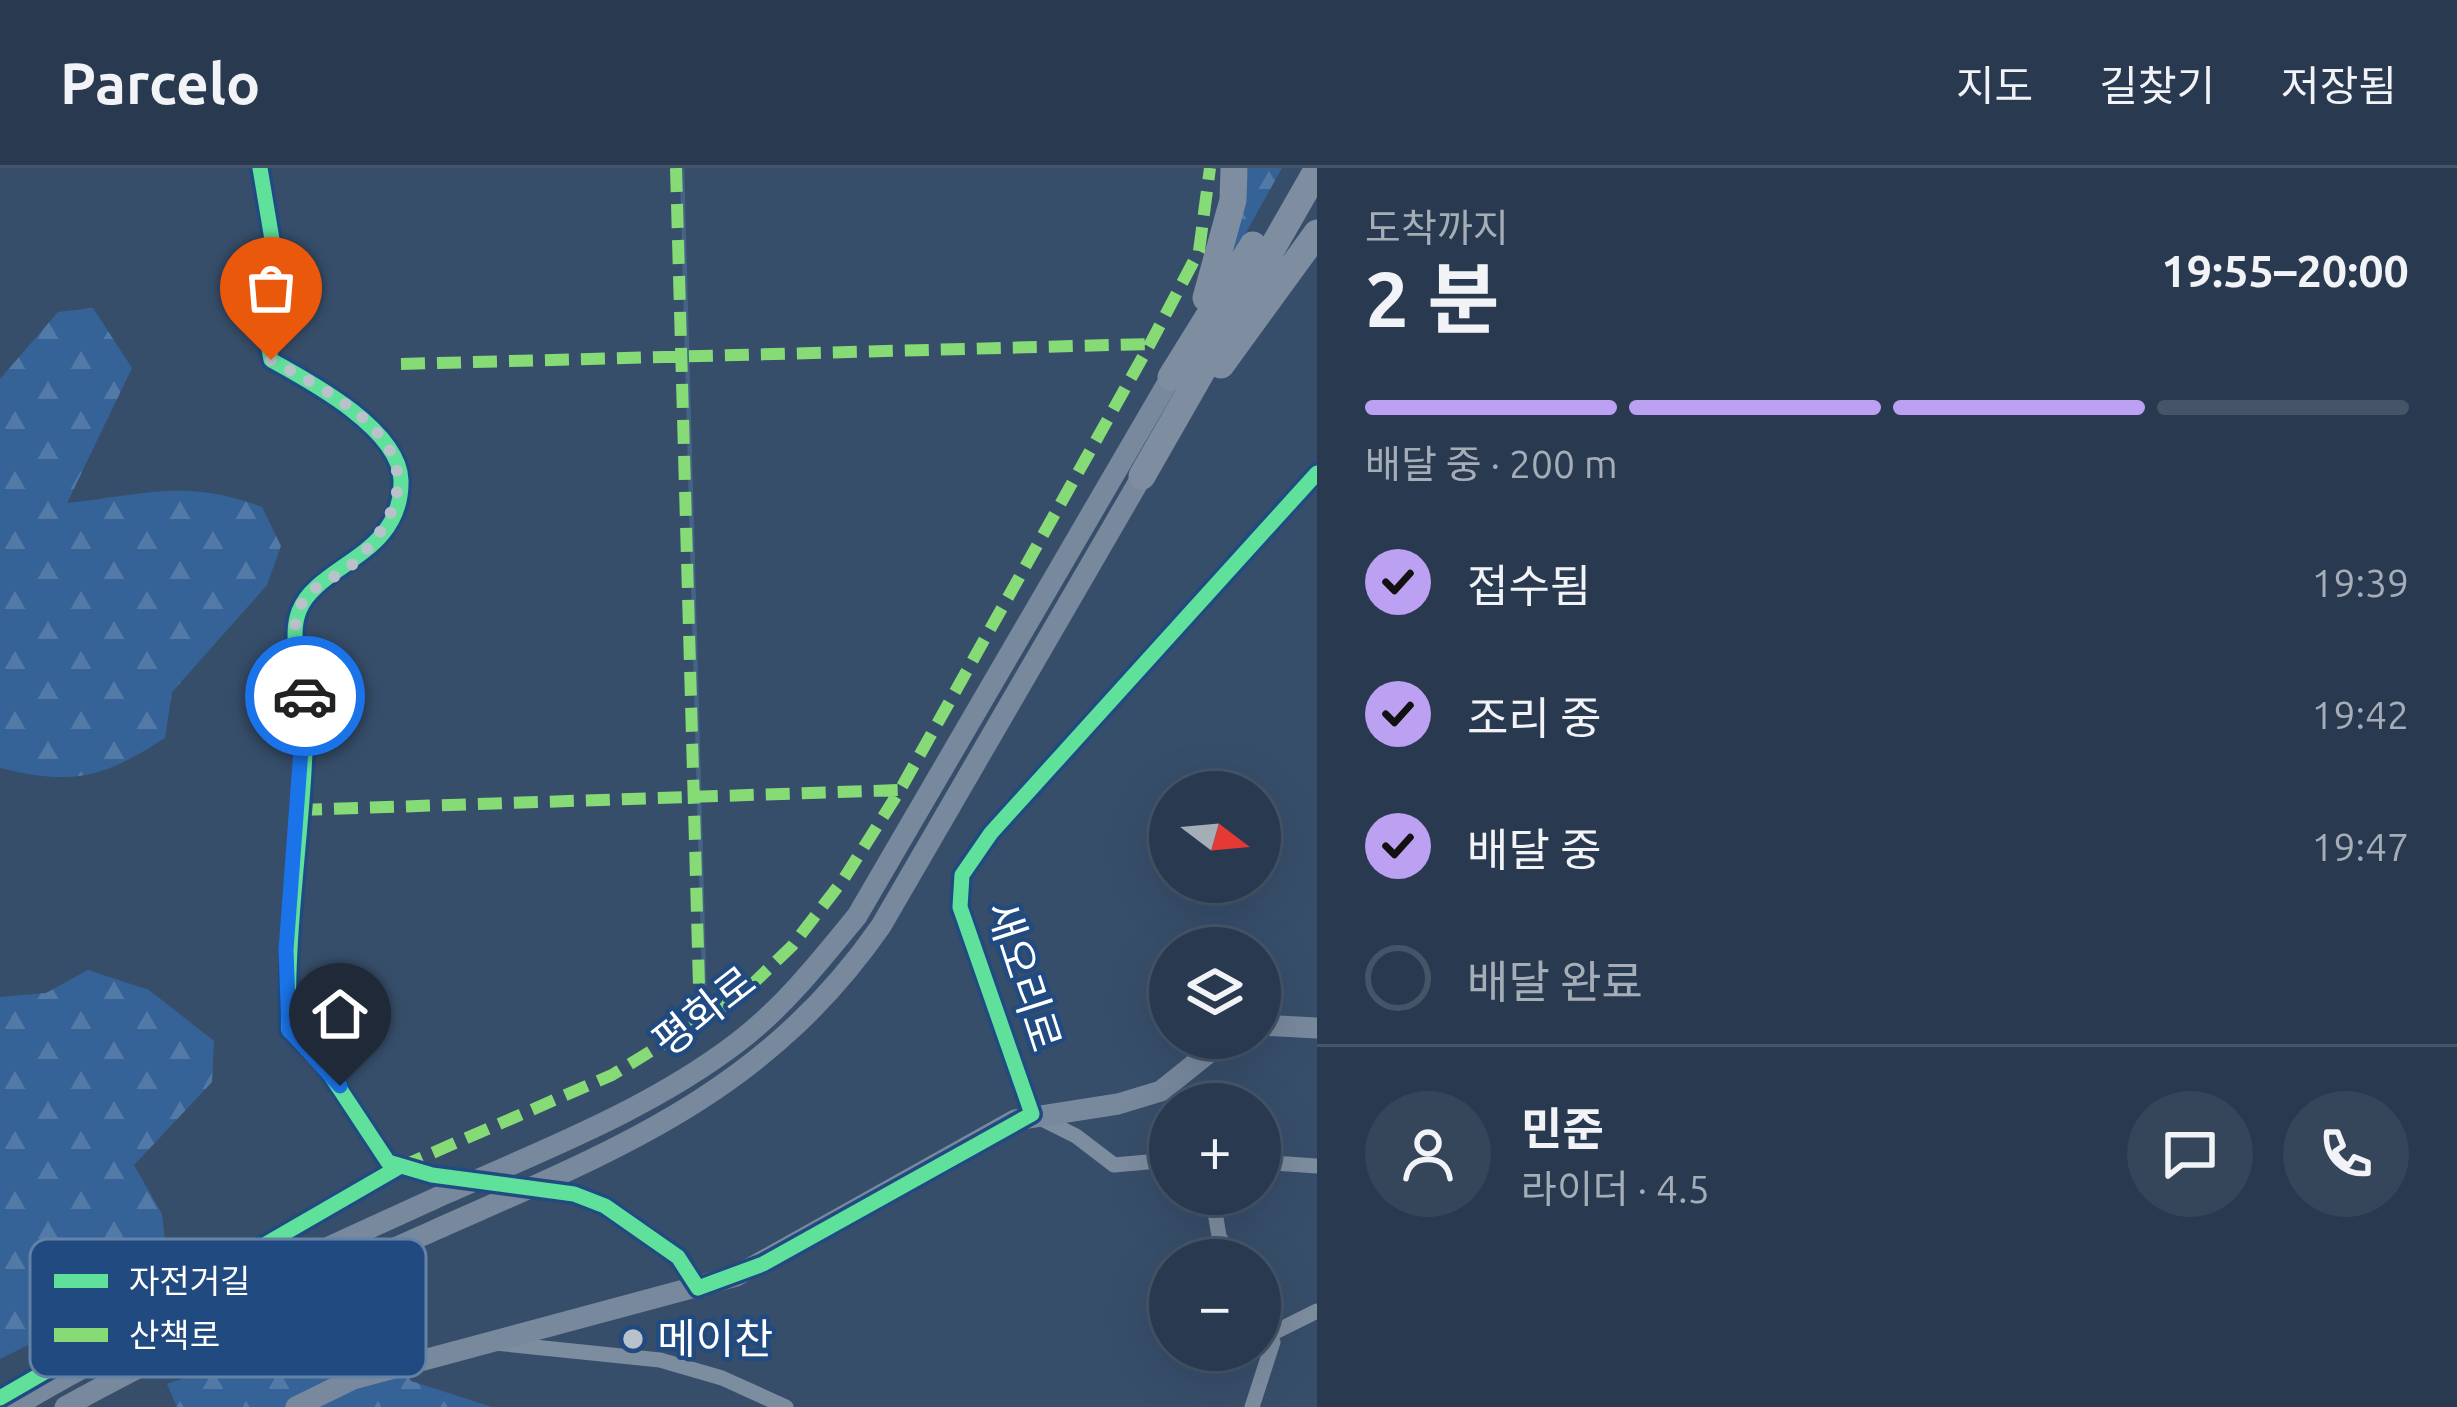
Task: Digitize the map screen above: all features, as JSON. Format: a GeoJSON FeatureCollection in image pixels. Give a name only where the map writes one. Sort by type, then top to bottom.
{"type":"FeatureCollection","features":[{"type":"Feature","properties":{"kind":"highway"},"geometry":{"type":"LineString","coordinates":[[1189,344],[1216,272],[1233,200],[1234,168]]}},
{"type":"Feature","properties":{"kind":"highway"},"geometry":{"type":"LineString","coordinates":[[1171,377],[1297,168]]}},
{"type":"Feature","properties":{"kind":"highway"},"geometry":{"type":"LineString","coordinates":[[1142,476],[1317,170]]}},
{"type":"Feature","properties":{"kind":"highway"},"geometry":{"type":"LineString","coordinates":[[1157,450],[1317,233]]}},
{"type":"Feature","properties":{"kind":"main road","name":"평화로"},"geometry":{"type":"LineString","coordinates":[[346,1239],[667,1091],[741,1040],[809,975],[856,916],[1171,377]]}},
{"type":"Feature","properties":{"kind":"main road","name":"평화로"},"geometry":{"type":"LineString","coordinates":[[411,1239],[668,1122],[776,1045],[831,991],[881,926],[1142,476]]}},
{"type":"Feature","properties":{"kind":"main road"},"geometry":{"type":"LineString","coordinates":[[1281,1026],[1317,1028]]}},
{"type":"Feature","properties":{"kind":"main road","name":"새오리로"},"geometry":{"type":"LineString","coordinates":[[426,1360],[698,1288],[763,1264],[1032,1114],[1145,1098],[1174,1083],[1202,1059]]}},
{"type":"Feature","properties":{"kind":"main road","name":"평화로"},"geometry":{"type":"LineString","coordinates":[[14,1407],[65,1377]]}},
{"type":"Feature","properties":{"kind":"main road","name":"평화로"},"geometry":{"type":"LineString","coordinates":[[64,1407],[121,1377]]}},
{"type":"Feature","properties":{"kind":"main road","name":"새오리로"},"geometry":{"type":"LineString","coordinates":[[296,1407],[361,1377]]}},
{"type":"Feature","properties":{"kind":"street"},"geometry":{"type":"LineString","coordinates":[[260,168],[280,292],[268,343],[271,360],[316,385],[370,427],[393,452],[401,478],[397,509],[381,534],[352,566],[323,580],[300,606],[294,627],[307,707],[286,950],[289,1030],[320,1060],[388,1162],[432,1174]]}},
{"type":"Feature","properties":{"kind":"street","name":"새오리로"},"geometry":{"type":"LineString","coordinates":[[1032,1114],[964,927],[962,875],[991,833],[1317,473]]}},
{"type":"Feature","properties":{"kind":"street"},"geometry":{"type":"LineString","coordinates":[[1032,1114],[1076,1136],[1114,1165],[1149,1162]]}},
{"type":"Feature","properties":{"kind":"street"},"geometry":{"type":"LineString","coordinates":[[1281,1163],[1317,1166]]}},
{"type":"Feature","properties":{"kind":"street"},"geometry":{"type":"LineString","coordinates":[[574,1194],[605,1206],[663,1244],[698,1288]]}},
{"type":"Feature","properties":{"kind":"street"},"geometry":{"type":"LineString","coordinates":[[1281,1329],[1317,1311]]}},
{"type":"Feature","properties":{"kind":"street"},"geometry":{"type":"LineString","coordinates":[[492,1342],[660,1360],[722,1378],[786,1407]]}},
{"type":"Feature","properties":{"kind":"street"},"geometry":{"type":"LineString","coordinates":[[1252,1407],[1265,1371]]}},
{"type":"Feature","properties":{"kind":"green space"},"geometry":{"type":"Polygon","coordinates":[[[1248,168],[1282,168],[1230,261],[1248,168]]]}},
{"type":"Feature","properties":{"kind":"green space"},"geometry":{"type":"Polygon","coordinates":[[[93,308],[132,368],[67,503],[164,491],[235,498],[262,507],[281,546],[267,585],[172,692],[165,738],[105,770],[48,777],[0,768],[0,379],[58,312],[93,308]]]}},
{"type":"Feature","properties":{"kind":"green space"},"geometry":{"type":"Polygon","coordinates":[[[88,970],[149,990],[214,1041],[212,1082],[134,1165],[162,1214],[165,1239],[30,1239],[30,1344],[0,1359],[0,997],[46,993],[88,970]]]}},
{"type":"Feature","properties":{"kind":"green space"},"geometry":{"type":"Polygon","coordinates":[[[187,1377],[409,1377],[492,1407],[177,1407],[167,1384],[187,1377]]]}},
{"type":"Feature","properties":{"kind":"waterway"},"geometry":{"type":"LineString","coordinates":[[682,168],[705,1011]]}},
{"type":"Feature","properties":{"kind":"tunnel"},"geometry":{"type":"LineString","coordinates":[[432,1175],[574,1194]]}},
{"type":"Feature","properties":{"kind":"marked path"},"geometry":{"type":"LineString","coordinates":[[676,168],[700,1021]]}},
{"type":"Feature","properties":{"kind":"marked path"},"geometry":{"type":"LineString","coordinates":[[400,1167],[612,1075],[739,997],[792,946],[843,880],[900,790],[1150,344],[1199,251],[1210,168]]}},
{"type":"Feature","properties":{"kind":"marked path"},"geometry":{"type":"LineString","coordinates":[[401,364],[1150,344]]}},
{"type":"Feature","properties":{"kind":"marked path"},"geometry":{"type":"LineString","coordinates":[[298,810],[900,790]]}},
{"type":"Feature","properties":{"kind":"cycle path"},"geometry":{"type":"LineString","coordinates":[[260,168],[281,293],[268,343],[271,360],[370,425],[396,461],[401,480],[398,506],[388,526],[309,595],[296,623],[306,710],[289,1030],[320,1059],[388,1162],[432,1175],[574,1194],[605,1206],[678,1257],[698,1288],[763,1264],[1032,1114],[960,907],[962,875],[991,833],[1317,473]]}},
{"type":"Feature","properties":{"kind":"cycle path"},"geometry":{"type":"LineString","coordinates":[[275,1239],[399,1167]]}},
{"type":"Feature","properties":{"kind":"cycle path"},"geometry":{"type":"LineString","coordinates":[[0,1398],[36,1377]]}},
{"type":"Feature","properties":{"kind":"way so far"},"geometry":{"type":"LineString","coordinates":[[271,360],[316,385],[370,427],[393,452],[401,478],[397,509],[381,534],[352,566],[323,580],[300,606],[294,627],[305,696]]}},
{"type":"Feature","properties":{"kind":"place","name":"메이찬"},"geometry":{"type":"Point","coordinates":[633,1339]}},
{"type":"Feature","properties":{"kind":"route"},"geometry":{"type":"LineString","coordinates":[[305,696],[286,950],[289,1030],[340,1086]]}}]}
